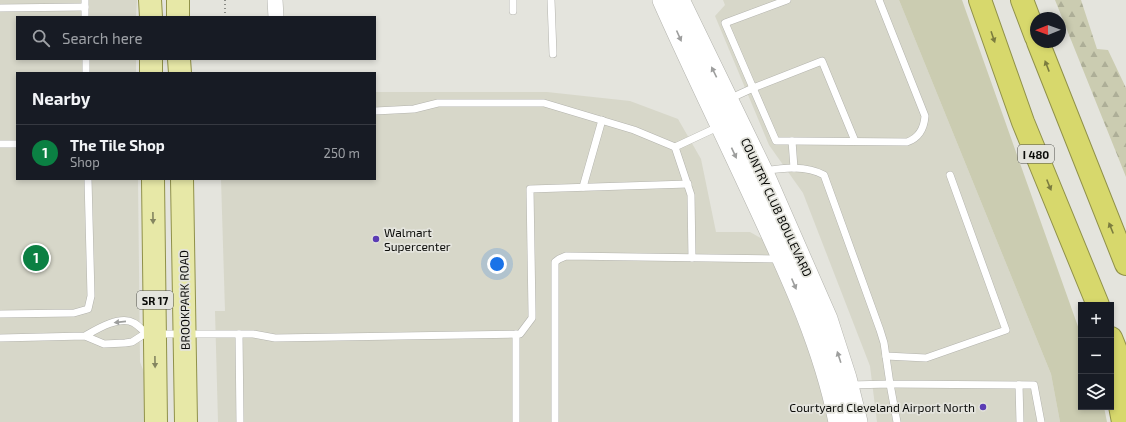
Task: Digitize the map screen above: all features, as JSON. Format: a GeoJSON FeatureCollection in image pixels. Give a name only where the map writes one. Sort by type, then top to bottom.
{"type":"FeatureCollection","features":[{"type":"Feature","properties":{"kind":"highway","name":"I 480"},"geometry":{"type":"LineString","coordinates":[[980,0],[1023,122],[1097,302]]}},
{"type":"Feature","properties":{"kind":"highway"},"geometry":{"type":"LineString","coordinates":[[1022,0],[1030,21]]}},
{"type":"Feature","properties":{"kind":"highway"},"geometry":{"type":"LineString","coordinates":[[1040,48],[1126,264]]}},
{"type":"Feature","properties":{"kind":"highway"},"geometry":{"type":"LineString","coordinates":[[1114,345],[1126,375]]}},
{"type":"Feature","properties":{"kind":"highway"},"geometry":{"type":"LineString","coordinates":[[1114,374],[1123,422]]}},
{"type":"Feature","properties":{"kind":"main road"},"geometry":{"type":"LineString","coordinates":[[150,0],[150,16]]}},
{"type":"Feature","properties":{"kind":"main road"},"geometry":{"type":"LineString","coordinates":[[178,0],[178,16]]}},
{"type":"Feature","properties":{"kind":"main road"},"geometry":{"type":"LineString","coordinates":[[151,60],[151,72]]}},
{"type":"Feature","properties":{"kind":"main road"},"geometry":{"type":"LineString","coordinates":[[179,60],[180,72]]}},
{"type":"Feature","properties":{"kind":"main road","name":"SR 17"},"geometry":{"type":"LineString","coordinates":[[153,180],[151,334],[156,422]]}},
{"type":"Feature","properties":{"kind":"main road","name":"BROOKPARK ROAD"},"geometry":{"type":"LineString","coordinates":[[182,180],[186,422]]}},
{"type":"Feature","properties":{"kind":"street"},"geometry":{"type":"LineString","coordinates":[[275,0],[276,16]]}},
{"type":"Feature","properties":{"kind":"street","name":"COUNTRY CLUB BOULEVARD"},"geometry":{"type":"LineString","coordinates":[[675,3],[729,122],[821,351],[839,422]]}},
{"type":"Feature","properties":{"kind":"street","name":"COUNTRY CLUB BOULEVARD"},"geometry":{"type":"LineString","coordinates":[[729,122],[762,172],[827,319],[848,385],[857,422]]}},
{"type":"Feature","properties":{"kind":"lane"},"geometry":{"type":"LineString","coordinates":[[512,0],[513,11]]}},
{"type":"Feature","properties":{"kind":"lane"},"geometry":{"type":"LineString","coordinates":[[551,0],[553,54]]}},
{"type":"Feature","properties":{"kind":"lane"},"geometry":{"type":"LineString","coordinates":[[787,0],[726,23],[776,141],[907,142],[919,135],[925,116],[878,0]]}},
{"type":"Feature","properties":{"kind":"lane"},"geometry":{"type":"LineString","coordinates":[[0,8],[85,4],[85,16]]}},
{"type":"Feature","properties":{"kind":"lane"},"geometry":{"type":"LineString","coordinates":[[86,60],[86,72]]}},
{"type":"Feature","properties":{"kind":"lane"},"geometry":{"type":"LineString","coordinates":[[720,104],[753,88],[822,61],[855,141]]}},
{"type":"Feature","properties":{"kind":"lane"},"geometry":{"type":"LineString","coordinates":[[376,111],[414,109],[438,103],[544,102],[634,130],[675,147],[729,122]]}},
{"type":"Feature","properties":{"kind":"lane"},"geometry":{"type":"LineString","coordinates":[[583,187],[602,120]]}},
{"type":"Feature","properties":{"kind":"lane"},"geometry":{"type":"LineString","coordinates":[[792,141],[794,168]]}},
{"type":"Feature","properties":{"kind":"lane"},"geometry":{"type":"LineString","coordinates":[[0,144],[16,144]]}},
{"type":"Feature","properties":{"kind":"lane"},"geometry":{"type":"LineString","coordinates":[[675,147],[691,195],[692,258]]}},
{"type":"Feature","properties":{"kind":"lane"},"geometry":{"type":"LineString","coordinates":[[762,172],[782,168],[794,168],[818,172],[824,175],[880,330],[897,422]]}},
{"type":"Feature","properties":{"kind":"lane"},"geometry":{"type":"LineString","coordinates":[[886,356],[926,358],[1006,330],[950,175]]}},
{"type":"Feature","properties":{"kind":"lane"},"geometry":{"type":"LineString","coordinates":[[0,314],[74,313],[88,309],[91,296],[88,180]]}},
{"type":"Feature","properties":{"kind":"lane"},"geometry":{"type":"LineString","coordinates":[[0,338],[86,336],[104,344],[132,342],[151,334],[254,334],[275,338],[520,334],[527,326],[532,312],[530,189],[688,184]]}},
{"type":"Feature","properties":{"kind":"lane"},"geometry":{"type":"LineString","coordinates":[[555,422],[555,262],[559,258],[566,256],[783,259]]}},
{"type":"Feature","properties":{"kind":"lane"},"geometry":{"type":"LineString","coordinates":[[86,336],[103,325],[124,321],[133,322],[151,334]]}},
{"type":"Feature","properties":{"kind":"lane"},"geometry":{"type":"LineString","coordinates":[[239,334],[240,422]]}},
{"type":"Feature","properties":{"kind":"lane"},"geometry":{"type":"LineString","coordinates":[[516,334],[516,422]]}},
{"type":"Feature","properties":{"kind":"lane"},"geometry":{"type":"LineString","coordinates":[[848,385],[1034,385],[1041,422]]}},
{"type":"Feature","properties":{"kind":"lane"},"geometry":{"type":"LineString","coordinates":[[1019,385],[1020,422]]}},
{"type":"Feature","properties":{"kind":"path"},"geometry":{"type":"LineString","coordinates":[[225,0],[225,16]]}},
{"type":"Feature","properties":{"kind":"shaded area"},"geometry":{"type":"Polygon","coordinates":[[[0,0],[137,0],[136,16],[16,16],[16,60],[136,60],[136,72],[16,72],[16,180],[138,180],[140,362],[147,380],[147,422],[0,422],[0,0]]]}},
{"type":"Feature","properties":{"kind":"shaded area"},"geometry":{"type":"Polygon","coordinates":[[[723,0],[899,0],[1051,374],[1060,422],[877,422],[870,366],[803,193],[769,145],[715,16],[725,5],[723,0]]]}},
{"type":"Feature","properties":{"kind":"shaded area"},"geometry":{"type":"Polygon","coordinates":[[[376,92],[547,92],[630,101],[678,119],[701,159],[716,232],[750,232],[766,241],[820,380],[831,422],[218,422],[215,311],[225,311],[221,180],[376,180],[376,92]]]}},
{"type":"Feature","properties":{"kind":"green space"},"geometry":{"type":"Polygon","coordinates":[[[899,0],[962,0],[1078,327],[1078,410],[1105,410],[1107,422],[1060,422],[1051,374],[899,0]]]}},
{"type":"Feature","properties":{"kind":"green space"},"geometry":{"type":"Polygon","coordinates":[[[1055,0],[1081,0],[1097,49],[1108,50],[1126,88],[1126,177],[1066,27],[1066,12],[1060,12],[1055,0]]]}},
{"type":"Feature","properties":{"kind":"place","name":"Walmart Supercenter"},"geometry":{"type":"Point","coordinates":[376,239]}},
{"type":"Feature","properties":{"kind":"place","name":"The Tile Shop"},"geometry":{"type":"Point","coordinates":[36,258]}},
{"type":"Feature","properties":{"kind":"place","name":"Courtyard Cleveland Airport North"},"geometry":{"type":"Point","coordinates":[983,407]}}]}
